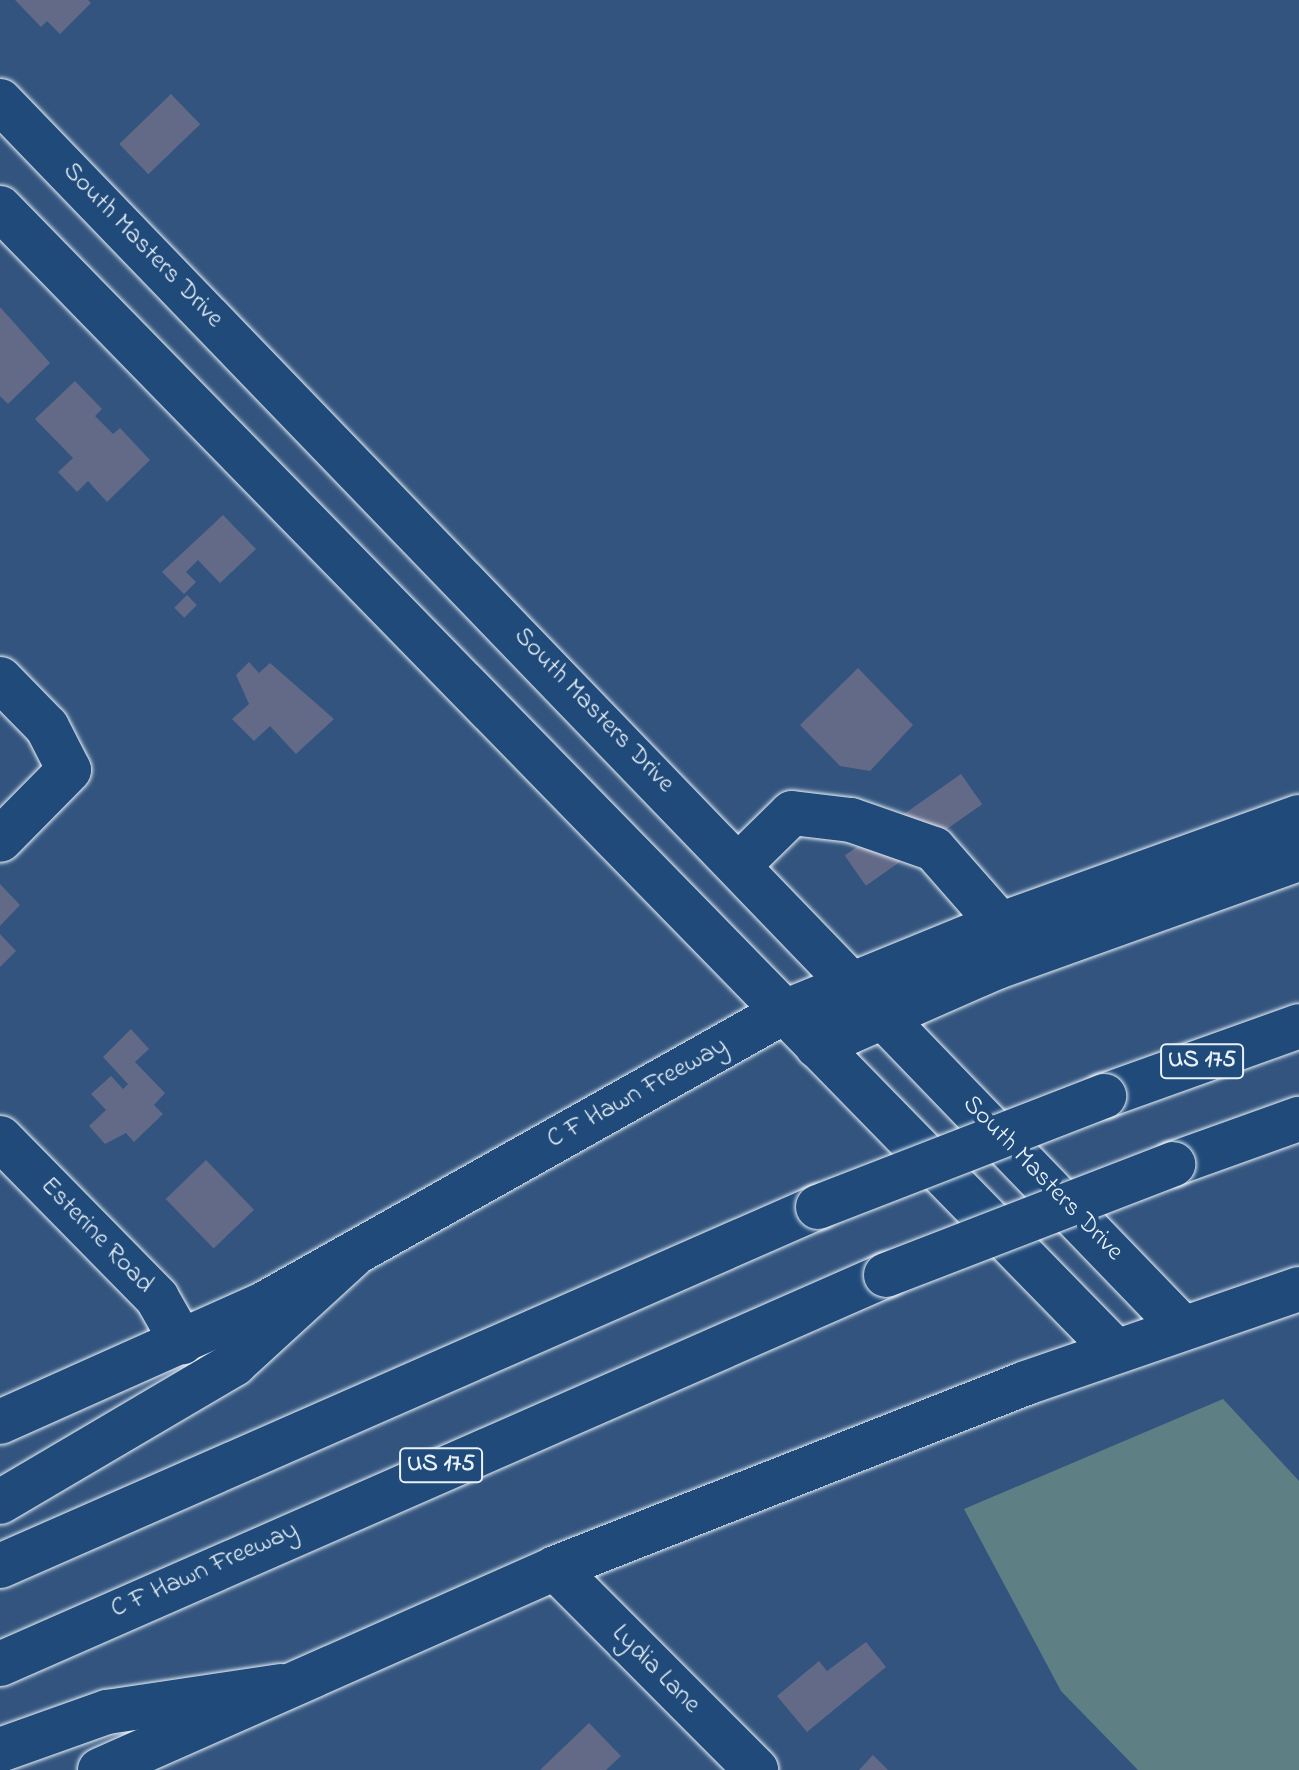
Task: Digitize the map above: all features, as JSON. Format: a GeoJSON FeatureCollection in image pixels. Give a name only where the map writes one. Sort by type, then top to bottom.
{"type":"FeatureCollection","features":[{"type":"Feature","properties":{"kind":"main road","name":"South Masters Drive"},"geometry":{"type":"LineString","coordinates":[[0,101],[741,863],[1181,1326]]}},
{"type":"Feature","properties":{"kind":"main road"},"geometry":{"type":"LineString","coordinates":[[0,208],[1115,1350]]}},
{"type":"Feature","properties":{"kind":"main road"},"geometry":{"type":"LineString","coordinates":[[0,679],[47,727],[69,770],[0,840]]}},
{"type":"Feature","properties":{"kind":"main road"},"geometry":{"type":"LineString","coordinates":[[741,863],[792,813],[851,820],[934,849],[1000,924]]}},
{"type":"Feature","properties":{"kind":"main road","name":"C F Hawn Freeway"},"geometry":{"type":"LineString","coordinates":[[0,1422],[182,1342],[353,1255],[784,1012],[1000,924],[1299,817]]}},
{"type":"Feature","properties":{"kind":"main road"},"geometry":{"type":"LineString","coordinates":[[817,1046],[888,1018],[997,967],[1299,859]]}},
{"type":"Feature","properties":{"kind":"main road","name":"US 175"},"geometry":{"type":"LineString","coordinates":[[0,1566],[818,1207],[1104,1096],[1299,1026]]}},
{"type":"Feature","properties":{"kind":"main road","name":"C F Hawn Freeway"},"geometry":{"type":"LineString","coordinates":[[0,1664],[886,1275],[1173,1164],[1299,1119]]}},
{"type":"Feature","properties":{"kind":"main road","name":"Esterine Road"},"geometry":{"type":"LineString","coordinates":[[0,1138],[157,1298],[182,1342]]}},
{"type":"Feature","properties":{"kind":"main road"},"geometry":{"type":"LineString","coordinates":[[0,1502],[234,1364],[353,1255]]}},
{"type":"Feature","properties":{"kind":"main road"},"geometry":{"type":"LineString","coordinates":[[100,1770],[281,1686],[555,1568],[1115,1350],[1299,1289]]}},
{"type":"Feature","properties":{"kind":"main road","name":"Lydia Lane"},"geometry":{"type":"LineString","coordinates":[[555,1568],[756,1770]]}},
{"type":"Feature","properties":{"kind":"main road"},"geometry":{"type":"LineString","coordinates":[[0,1750],[107,1712],[281,1686]]}},
{"type":"Feature","properties":{"kind":"main road"},"geometry":{"type":"LineString","coordinates":[[156,1770],[184,1732]]}},
{"type":"Feature","properties":{"kind":"green space"},"geometry":{"type":"Polygon","coordinates":[[[1223,1399],[1299,1481],[1299,1770],[1138,1770],[1061,1691],[964,1509],[1223,1399]]]}},
{"type":"Feature","properties":{"kind":"building"},"geometry":{"type":"Polygon","coordinates":[[[15,0],[88,0],[91,3],[60,34],[47,21],[41,27],[15,0]]]}},
{"type":"Feature","properties":{"kind":"building"},"geometry":{"type":"Polygon","coordinates":[[[171,94],[200,124],[148,174],[119,144],[171,94]]]}},
{"type":"Feature","properties":{"kind":"building"},"geometry":{"type":"Polygon","coordinates":[[[0,307],[50,363],[8,404],[0,396],[0,307]]]}},
{"type":"Feature","properties":{"kind":"building"},"geometry":{"type":"Polygon","coordinates":[[[75,381],[102,409],[95,416],[113,434],[120,428],[150,460],[107,502],[88,481],[77,492],[58,472],[73,458],[35,419],[75,381]]]}},
{"type":"Feature","properties":{"kind":"building"},"geometry":{"type":"Polygon","coordinates":[[[223,515],[256,549],[220,583],[198,560],[186,572],[196,582],[184,594],[162,572],[223,515]]]}},
{"type":"Feature","properties":{"kind":"building"},"geometry":{"type":"Polygon","coordinates":[[[187,595],[197,605],[184,618],[174,608],[187,595]]]}},
{"type":"Feature","properties":{"kind":"building"},"geometry":{"type":"Polygon","coordinates":[[[249,662],[259,673],[270,663],[334,719],[296,754],[270,726],[254,741],[232,719],[249,704],[236,675],[249,662]]]}},
{"type":"Feature","properties":{"kind":"building"},"geometry":{"type":"Polygon","coordinates":[[[858,668],[913,725],[870,771],[840,766],[800,725],[858,668]]]}},
{"type":"Feature","properties":{"kind":"building"},"geometry":{"type":"Polygon","coordinates":[[[961,774],[982,804],[866,886],[845,855],[961,774]]]}},
{"type":"Feature","properties":{"kind":"building"},"geometry":{"type":"Polygon","coordinates":[[[0,884],[20,905],[0,926],[0,884]]]}},
{"type":"Feature","properties":{"kind":"building"},"geometry":{"type":"Polygon","coordinates":[[[0,934],[16,951],[0,967],[0,934]]]}},
{"type":"Feature","properties":{"kind":"building"},"geometry":{"type":"Polygon","coordinates":[[[131,1029],[149,1049],[135,1062],[165,1093],[154,1105],[163,1114],[134,1142],[126,1133],[105,1144],[89,1126],[106,1110],[91,1094],[111,1076],[123,1089],[128,1084],[103,1057],[131,1029]]]}},
{"type":"Feature","properties":{"kind":"building"},"geometry":{"type":"Polygon","coordinates":[[[206,1160],[254,1210],[214,1249],[166,1199],[206,1160]]]}},
{"type":"Feature","properties":{"kind":"building"},"geometry":{"type":"Polygon","coordinates":[[[866,1642],[886,1667],[807,1732],[777,1696],[819,1661],[827,1671],[866,1642]]]}},
{"type":"Feature","properties":{"kind":"building"},"geometry":{"type":"Polygon","coordinates":[[[589,1723],[621,1756],[606,1770],[540,1770],[589,1723]]]}},
{"type":"Feature","properties":{"kind":"building"},"geometry":{"type":"Polygon","coordinates":[[[873,1755],[888,1770],[859,1770],[873,1755]]]}}]}
